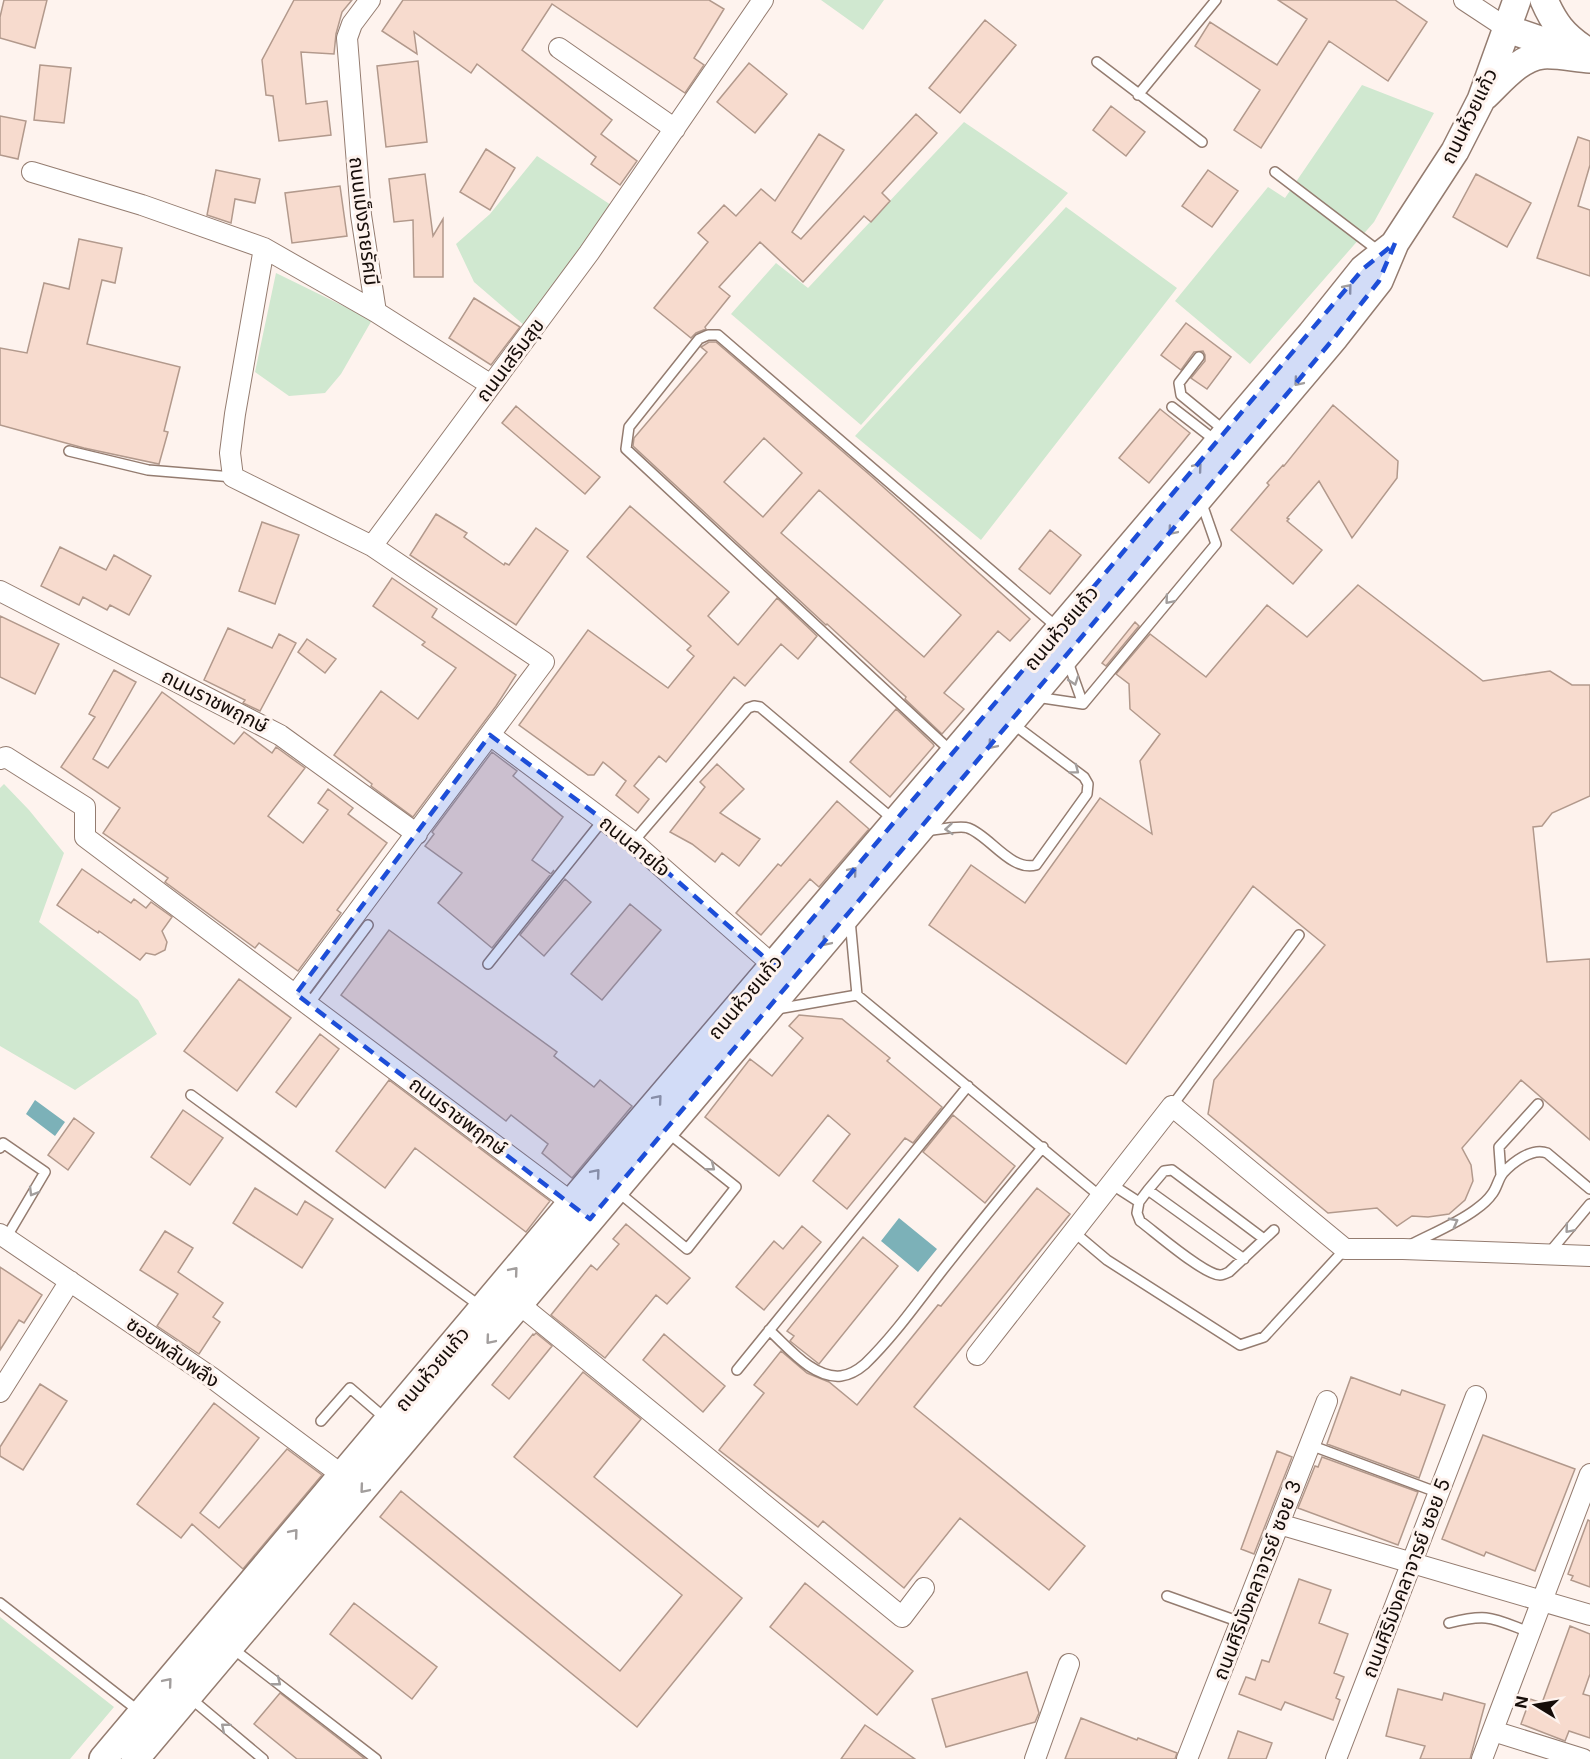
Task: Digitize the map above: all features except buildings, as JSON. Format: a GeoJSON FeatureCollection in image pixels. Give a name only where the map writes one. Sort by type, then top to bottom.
{"type":"FeatureCollection","features":[{"type":"Feature","properties":{"kind":"main road","name":"ถนนห้วยแก้ว"},"geometry":{"type":"LineString","coordinates":[[104,1759],[482,1308],[581,1210],[615,1189],[769,1011],[849,915],[953,754],[1223,438],[1363,269],[1388,248],[1455,151],[1480,100],[1517,0]]}},
{"type":"Feature","properties":{"kind":"main road"},"geometry":{"type":"LineString","coordinates":[[1544,0],[1555,22],[1568,38],[1590,56]]}},
{"type":"Feature","properties":{"kind":"main road"},"geometry":{"type":"LineString","coordinates":[[1508,29],[1590,56]]}},
{"type":"Feature","properties":{"kind":"main road"},"geometry":{"type":"LineString","coordinates":[[1480,100],[1517,66],[1528,60],[1542,55],[1590,56]]}},
{"type":"Feature","properties":{"kind":"main road","name":"ถนนห้วยแก้ว"},"geometry":{"type":"LineString","coordinates":[[135,1759],[519,1304],[581,1210],[773,965],[1011,722],[1335,337],[1379,281],[1388,248]]}},
{"type":"Feature","properties":{"kind":"street","name":"ถนนเม็งรายรัศมี"},"geometry":{"type":"LineString","coordinates":[[370,0],[352,24],[347,38],[361,215],[376,312],[491,385]]}},
{"type":"Feature","properties":{"kind":"street","name":"ถนนเสริมสุข"},"geometry":{"type":"LineString","coordinates":[[372,546],[589,254],[763,0]]}},
{"type":"Feature","properties":{"kind":"street"},"geometry":{"type":"LineString","coordinates":[[1464,0],[1508,29]]}},
{"type":"Feature","properties":{"kind":"street"},"geometry":{"type":"LineString","coordinates":[[559,48],[675,129]]}},
{"type":"Feature","properties":{"kind":"street"},"geometry":{"type":"LineString","coordinates":[[32,172],[142,205],[264,248],[376,312]]}},
{"type":"Feature","properties":{"kind":"street"},"geometry":{"type":"LineString","coordinates":[[264,248],[230,453],[233,477],[372,546],[544,662],[417,834],[302,999]]}},
{"type":"Feature","properties":{"kind":"street","name":"ถนนราชพฤกษ์"},"geometry":{"type":"LineString","coordinates":[[0,591],[280,735],[417,834]]}},
{"type":"Feature","properties":{"kind":"street","name":"ถนนสายใจ"},"geometry":{"type":"LineString","coordinates":[[489,735],[633,842],[773,965]]}},
{"type":"Feature","properties":{"kind":"street","name":"ถนนราชพฤกษ์"},"geometry":{"type":"LineString","coordinates":[[0,759],[6,757],[85,807],[85,837],[581,1210]]}},
{"type":"Feature","properties":{"kind":"street"},"geometry":{"type":"LineString","coordinates":[[977,1355],[1075,1233],[1172,1106],[1345,1249],[1590,1256]]}},
{"type":"Feature","properties":{"kind":"street","name":"ซอยพลับพลึง"},"geometry":{"type":"LineString","coordinates":[[3,1236],[211,1377],[342,1475]]}},
{"type":"Feature","properties":{"kind":"street"},"geometry":{"type":"LineString","coordinates":[[0,1392],[70,1281]]}},
{"type":"Feature","properties":{"kind":"street"},"geometry":{"type":"LineString","coordinates":[[519,1304],[902,1617],[924,1588]]}},
{"type":"Feature","properties":{"kind":"street","name":"ถนนศิริมังคลาจารย์ ซอย 5"},"geometry":{"type":"LineString","coordinates":[[1336,1759],[1476,1396]]}},
{"type":"Feature","properties":{"kind":"street","name":"ถนนศิริมังคลาจารย์ ซอย 3"},"geometry":{"type":"LineString","coordinates":[[1186,1759],[1327,1401]]}},
{"type":"Feature","properties":{"kind":"street"},"geometry":{"type":"LineString","coordinates":[[1482,1759],[1590,1474]]}},
{"type":"Feature","properties":{"kind":"street"},"geometry":{"type":"LineString","coordinates":[[1279,1524],[1590,1615]]}},
{"type":"Feature","properties":{"kind":"street"},"geometry":{"type":"LineString","coordinates":[[1035,1759],[1069,1664]]}},
{"type":"Feature","properties":{"kind":"street"},"geometry":{"type":"LineString","coordinates":[[1493,1731],[1583,1759]]}},
{"type":"Feature","properties":{"kind":"lane"},"geometry":{"type":"LineString","coordinates":[[1138,95],[1216,0]]}},
{"type":"Feature","properties":{"kind":"lane"},"geometry":{"type":"LineString","coordinates":[[1097,62],[1202,142]]}},
{"type":"Feature","properties":{"kind":"lane"},"geometry":{"type":"LineString","coordinates":[[1275,172],[1388,248]]}},
{"type":"Feature","properties":{"kind":"lane"},"geometry":{"type":"LineString","coordinates":[[953,754],[626,449],[629,427],[699,339],[708,335],[718,335],[1060,629]]}},
{"type":"Feature","properties":{"kind":"lane"},"geometry":{"type":"LineString","coordinates":[[1199,357],[1179,383],[1181,395],[1223,438]]}},
{"type":"Feature","properties":{"kind":"lane"},"geometry":{"type":"LineString","coordinates":[[1172,407],[1223,438]]}},
{"type":"Feature","properties":{"kind":"lane"},"geometry":{"type":"LineString","coordinates":[[69,451],[148,470],[233,477]]}},
{"type":"Feature","properties":{"kind":"lane"},"geometry":{"type":"LineString","coordinates":[[1083,704],[1216,544],[1200,498]]}},
{"type":"Feature","properties":{"kind":"lane"},"geometry":{"type":"LineString","coordinates":[[1066,657],[1083,704]]}},
{"type":"Feature","properties":{"kind":"lane"},"geometry":{"type":"LineString","coordinates":[[1033,696],[1083,704]]}},
{"type":"Feature","properties":{"kind":"lane"},"geometry":{"type":"LineString","coordinates":[[633,842],[748,708],[754,706],[760,708],[908,826],[969,828],[1017,863],[1036,865],[1087,794],[1088,784],[1084,777],[1011,722]]}},
{"type":"Feature","properties":{"kind":"lane"},"geometry":{"type":"LineString","coordinates":[[488,964],[603,820]]}},
{"type":"Feature","properties":{"kind":"lane"},"geometry":{"type":"LineString","coordinates":[[849,915],[857,995],[1043,1147],[1106,1190],[1139,1202]]}},
{"type":"Feature","properties":{"kind":"lane"},"geometry":{"type":"LineString","coordinates":[[302,999],[368,926]]}},
{"type":"Feature","properties":{"kind":"lane"},"geometry":{"type":"LineString","coordinates":[[1172,1106],[1299,934]]}},
{"type":"Feature","properties":{"kind":"lane"},"geometry":{"type":"LineString","coordinates":[[769,1011],[857,995]]}},
{"type":"Feature","properties":{"kind":"lane"},"geometry":{"type":"LineString","coordinates":[[737,1370],[968,1086]]}},
{"type":"Feature","properties":{"kind":"lane"},"geometry":{"type":"LineString","coordinates":[[191,1095],[482,1308]]}},
{"type":"Feature","properties":{"kind":"lane"},"geometry":{"type":"LineString","coordinates":[[1501,1175],[1499,1147],[1538,1104]]}},
{"type":"Feature","properties":{"kind":"lane"},"geometry":{"type":"LineString","coordinates":[[615,1189],[687,1249],[736,1187],[665,1131]]}},
{"type":"Feature","properties":{"kind":"lane"},"geometry":{"type":"LineString","coordinates":[[0,1148],[3,1143],[45,1172],[3,1236]]}},
{"type":"Feature","properties":{"kind":"lane"},"geometry":{"type":"LineString","coordinates":[[770,1330],[821,1373],[839,1377],[850,1374],[864,1365],[894,1332],[973,1230],[1043,1147]]}},
{"type":"Feature","properties":{"kind":"lane"},"geometry":{"type":"LineString","coordinates":[[1403,1249],[1477,1208],[1492,1195],[1501,1175],[1521,1158],[1542,1151],[1590,1189]]}},
{"type":"Feature","properties":{"kind":"lane"},"geometry":{"type":"LineString","coordinates":[[1264,1239],[1172,1170],[1164,1171],[1139,1202],[1137,1212],[1140,1221],[1198,1265],[1221,1276],[1244,1259],[1274,1230]]}},
{"type":"Feature","properties":{"kind":"lane"},"geometry":{"type":"LineString","coordinates":[[1148,1190],[1244,1259]]}},
{"type":"Feature","properties":{"kind":"lane"},"geometry":{"type":"LineString","coordinates":[[1548,1254],[1590,1204]]}},
{"type":"Feature","properties":{"kind":"lane"},"geometry":{"type":"LineString","coordinates":[[1075,1233],[1107,1260],[1240,1345],[1264,1337],[1345,1249]]}},
{"type":"Feature","properties":{"kind":"lane"},"geometry":{"type":"LineString","coordinates":[[321,1421],[350,1388],[388,1421]]}},
{"type":"Feature","properties":{"kind":"lane"},"geometry":{"type":"LineString","coordinates":[[1310,1445],[1439,1493]]}},
{"type":"Feature","properties":{"kind":"lane"},"geometry":{"type":"LineString","coordinates":[[1167,1596],[1240,1622]]}},
{"type":"Feature","properties":{"kind":"lane"},"geometry":{"type":"LineString","coordinates":[[0,1603],[142,1713]]}},
{"type":"Feature","properties":{"kind":"lane"},"geometry":{"type":"LineString","coordinates":[[1449,1623],[1470,1618],[1491,1617],[1529,1632]]}},
{"type":"Feature","properties":{"kind":"lane"},"geometry":{"type":"LineString","coordinates":[[230,1647],[376,1759]]}},
{"type":"Feature","properties":{"kind":"lane"},"geometry":{"type":"LineString","coordinates":[[188,1696],[263,1759]]}},
{"type":"Feature","properties":{"kind":"highlighted area"},"geometry":{"type":"Polygon","coordinates":[[[1395,243],[1379,281],[1335,337],[590,1219],[296,994],[490,735],[633,842],[773,965],[1363,269],[1395,243]]]}},
{"type":"Feature","properties":{"kind":"green space"},"geometry":{"type":"Polygon","coordinates":[[[821,0],[884,0],[863,30],[821,0]]]}},
{"type":"Feature","properties":{"kind":"green space"},"geometry":{"type":"Polygon","coordinates":[[[1362,85],[1434,113],[1374,222],[1250,364],[1175,301],[1268,187],[1285,198],[1362,85]]]}},
{"type":"Feature","properties":{"kind":"green space"},"geometry":{"type":"Polygon","coordinates":[[[964,122],[1068,193],[861,425],[731,314],[776,263],[808,288],[964,122]]]}},
{"type":"Feature","properties":{"kind":"green space"},"geometry":{"type":"Polygon","coordinates":[[[537,156],[611,205],[525,326],[474,282],[456,244],[490,214],[537,156]]]}},
{"type":"Feature","properties":{"kind":"green space"},"geometry":{"type":"Polygon","coordinates":[[[1066,207],[1177,288],[981,540],[855,436],[1066,207]]]}},
{"type":"Feature","properties":{"kind":"green space"},"geometry":{"type":"Polygon","coordinates":[[[276,273],[372,320],[341,374],[325,393],[289,396],[255,372],[276,273]]]}},
{"type":"Feature","properties":{"kind":"green space"},"geometry":{"type":"Polygon","coordinates":[[[4,784],[29,810],[64,853],[39,922],[138,1000],[157,1034],[75,1090],[0,1046],[0,788],[4,784]]]}},
{"type":"Feature","properties":{"kind":"green space"},"geometry":{"type":"Polygon","coordinates":[[[0,1617],[114,1707],[70,1759],[0,1759],[0,1617]]]}},
{"type":"Feature","properties":{"kind":"water"},"geometry":{"type":"Polygon","coordinates":[[[35,1100],[65,1122],[55,1136],[26,1114],[35,1100]]]}},
{"type":"Feature","properties":{"kind":"water"},"geometry":{"type":"Polygon","coordinates":[[[899,1218],[937,1249],[918,1272],[881,1241],[899,1218]]]}}]}
